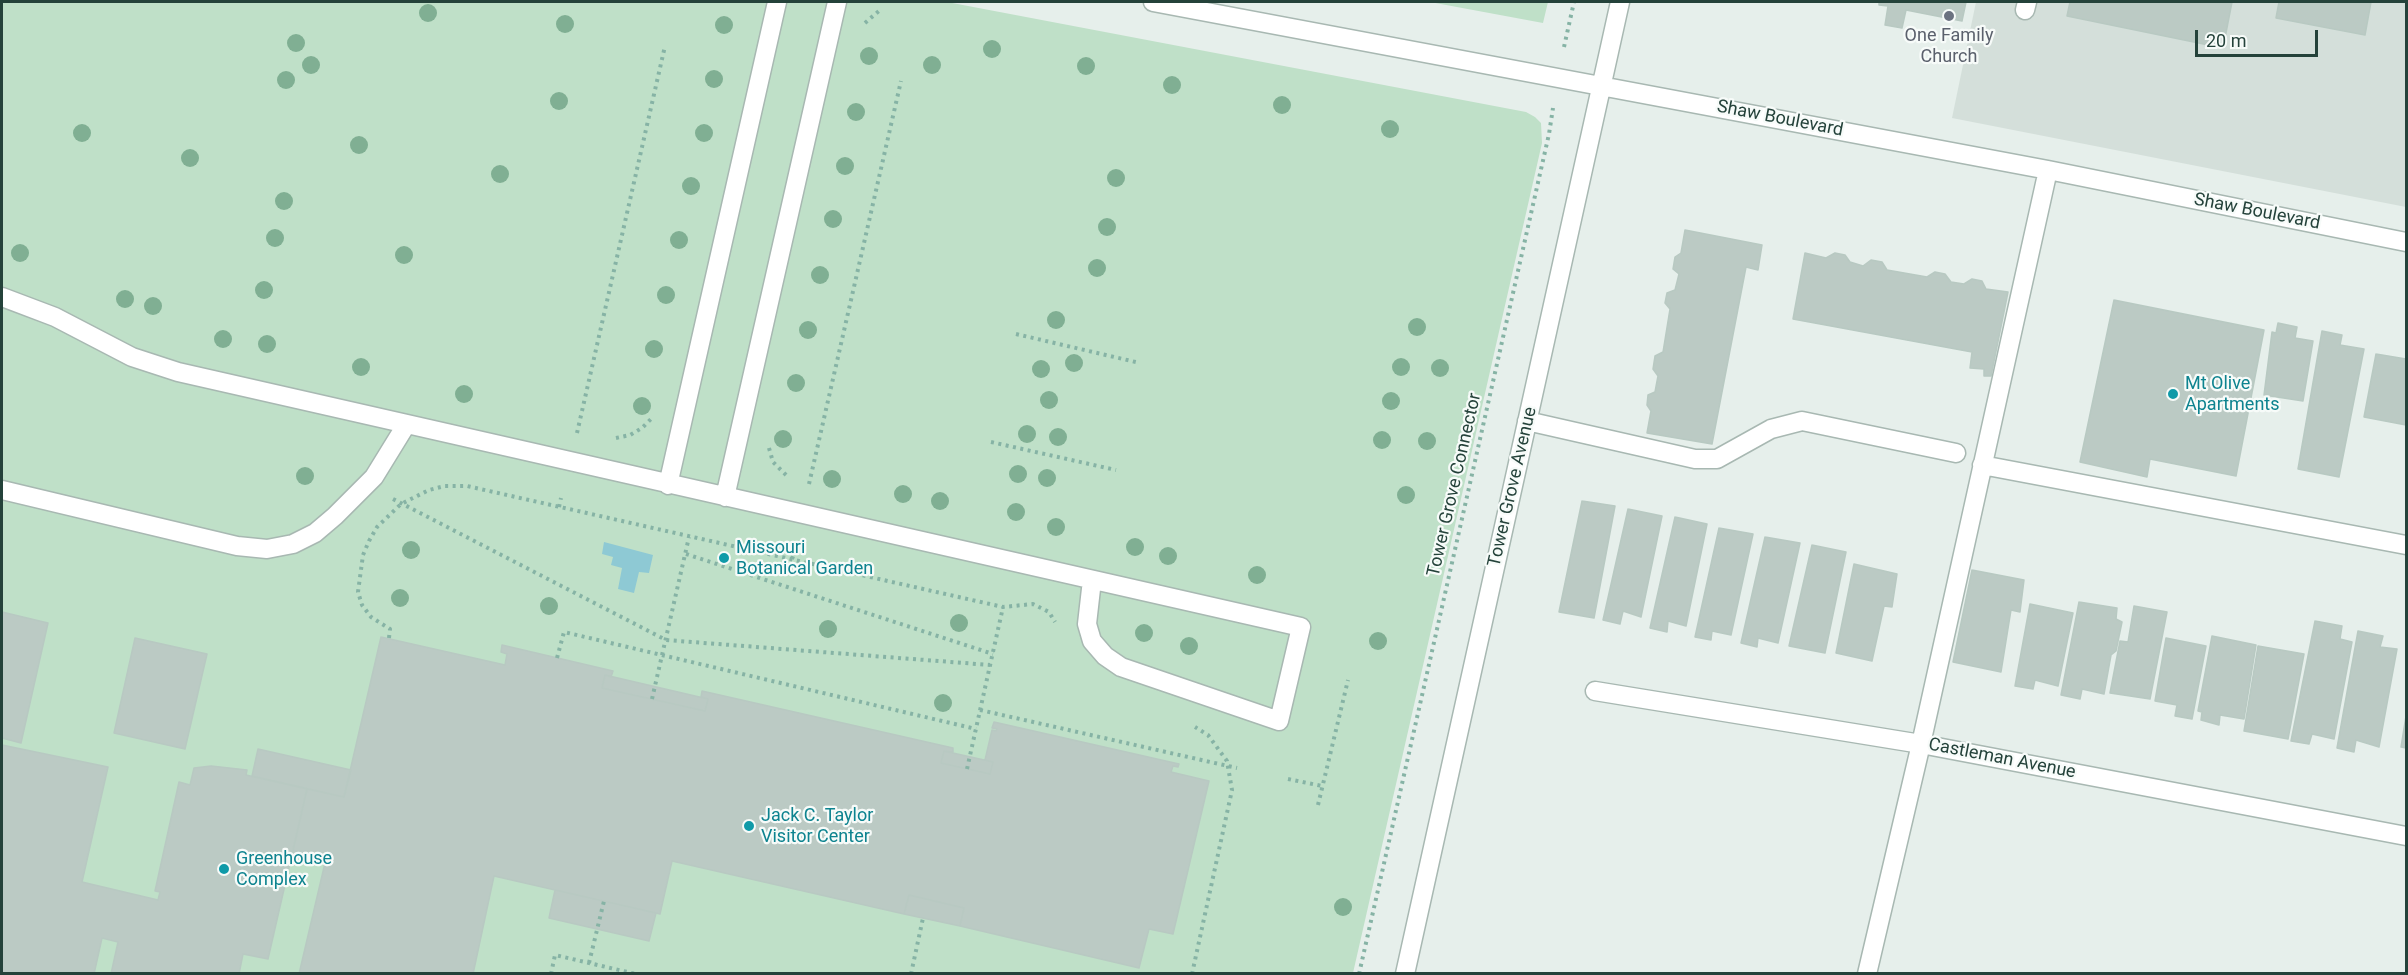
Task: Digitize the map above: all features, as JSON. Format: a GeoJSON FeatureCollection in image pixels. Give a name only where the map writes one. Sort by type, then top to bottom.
{"type":"FeatureCollection","features":[{"type":"Feature","properties":{"kind":"street"},"geometry":{"type":"LineString","coordinates":[[668,484],[777,2]]}},
{"type":"Feature","properties":{"kind":"street"},"geometry":{"type":"LineString","coordinates":[[725,497],[837,2]]}},
{"type":"Feature","properties":{"kind":"street","name":"Shaw Boulevard"},"geometry":{"type":"LineString","coordinates":[[1153,2],[2048,170],[2406,242]]}},
{"type":"Feature","properties":{"kind":"street","name":"Tower Grove Avenue"},"geometry":{"type":"LineString","coordinates":[[1406,974],[1620,2]]}},
{"type":"Feature","properties":{"kind":"street"},"geometry":{"type":"LineString","coordinates":[[1867,974],[1922,744],[2048,170]]}},
{"type":"Feature","properties":{"kind":"street"},"geometry":{"type":"LineString","coordinates":[[2,297],[55,317],[132,357],[157,366],[1301,627],[1280,721],[1121,667],[1105,656],[1092,641],[1087,624],[1092,580]]}},
{"type":"Feature","properties":{"kind":"street"},"geometry":{"type":"LineString","coordinates":[[1527,421],[1695,459],[1717,459],[1771,429],[1802,421],[1956,453]]}},
{"type":"Feature","properties":{"kind":"street"},"geometry":{"type":"LineString","coordinates":[[2,490],[237,546],[267,549],[293,544],[315,533],[335,516],[374,477],[406,424]]}},
{"type":"Feature","properties":{"kind":"street"},"geometry":{"type":"LineString","coordinates":[[1982,465],[2406,545]]}},
{"type":"Feature","properties":{"kind":"street","name":"Castleman Avenue"},"geometry":{"type":"LineString","coordinates":[[1595,691],[1922,744],[2406,837]]}},
{"type":"Feature","properties":{"kind":"path","name":"Tower Grove Connector"},"geometry":{"type":"LineString","coordinates":[[1359,974],[1549,134],[1574,2]]}},
{"type":"Feature","properties":{"kind":"path"},"geometry":{"type":"LineString","coordinates":[[575,442],[665,46]]}},
{"type":"Feature","properties":{"kind":"path"},"geometry":{"type":"LineString","coordinates":[[808,491],[901,81]]}},
{"type":"Feature","properties":{"kind":"path"},"geometry":{"type":"LineString","coordinates":[[1016,334],[1140,363]]}},
{"type":"Feature","properties":{"kind":"path"},"geometry":{"type":"LineString","coordinates":[[612,438],[630,435],[642,428],[651,419],[655,409]]}},
{"type":"Feature","properties":{"kind":"path"},"geometry":{"type":"LineString","coordinates":[[642,428],[645,433]]}},
{"type":"Feature","properties":{"kind":"path"},"geometry":{"type":"LineString","coordinates":[[577,434],[584,436]]}},
{"type":"Feature","properties":{"kind":"path"},"geometry":{"type":"LineString","coordinates":[[991,442],[1116,470]]}},
{"type":"Feature","properties":{"kind":"path"},"geometry":{"type":"LineString","coordinates":[[389,638],[390,629],[371,617],[362,605],[358,592],[361,565],[369,541],[377,527],[401,504],[429,490],[446,486],[467,486],[1003,607],[967,769]]}},
{"type":"Feature","properties":{"kind":"path"},"geometry":{"type":"LineString","coordinates":[[390,497],[666,640],[990,666]]}},
{"type":"Feature","properties":{"kind":"path"},"geometry":{"type":"LineString","coordinates":[[559,507],[561,498]]}},
{"type":"Feature","properties":{"kind":"path"},"geometry":{"type":"LineString","coordinates":[[625,522],[627,514]]}},
{"type":"Feature","properties":{"kind":"path"},"geometry":{"type":"LineString","coordinates":[[652,699],[689,537]]}},
{"type":"Feature","properties":{"kind":"path"},"geometry":{"type":"LineString","coordinates":[[792,560],[795,551]]}},
{"type":"Feature","properties":{"kind":"path"},"geometry":{"type":"LineString","coordinates":[[686,554],[993,654]]}},
{"type":"Feature","properties":{"kind":"path"},"geometry":{"type":"LineString","coordinates":[[557,658],[564,632],[976,729]]}},
{"type":"Feature","properties":{"kind":"path"},"geometry":{"type":"LineString","coordinates":[[1318,804],[1348,680]]}},
{"type":"Feature","properties":{"kind":"path"},"geometry":{"type":"LineString","coordinates":[[980,710],[1237,768]]}},
{"type":"Feature","properties":{"kind":"path"},"geometry":{"type":"LineString","coordinates":[[1288,778],[1322,786]]}},
{"type":"Feature","properties":{"kind":"path"},"geometry":{"type":"LineString","coordinates":[[1191,974],[1231,799]]}},
{"type":"Feature","properties":{"kind":"path"},"geometry":{"type":"LineString","coordinates":[[590,963],[604,902]]}},
{"type":"Feature","properties":{"kind":"path"},"geometry":{"type":"LineString","coordinates":[[911,974],[923,918]]}},
{"type":"Feature","properties":{"kind":"path"},"geometry":{"type":"LineString","coordinates":[[551,974],[555,955],[636,974]]}},
{"type":"Feature","properties":{"kind":"shaded area"},"geometry":{"type":"Polygon","coordinates":[[[1976,2],[2406,2],[2406,207],[1952,118],[1976,2]]]}},
{"type":"Feature","properties":{"kind":"green space","name":"Missouri Botanical Garden"},"geometry":{"type":"Polygon","coordinates":[[[2,2],[947,2],[1526,112],[1535,117],[1541,123],[1542,143],[1353,973],[2,974],[2,2]]]}},
{"type":"Feature","properties":{"kind":"green space"},"geometry":{"type":"Polygon","coordinates":[[[1430,2],[1548,2],[1543,23],[1430,2]]]}},
{"type":"Feature","properties":{"kind":"water"},"geometry":{"type":"Polygon","coordinates":[[[604,542],[653,555],[649,573],[639,572],[634,593],[618,589],[622,568],[611,565],[613,557],[602,554],[604,542]]]}},
{"type":"Feature","properties":{"kind":"building","name":"One Family Church"},"geometry":{"type":"Polygon","coordinates":[[[1879,2],[1966,2],[1962,21],[1906,10],[1902,28],[1885,25],[1888,6],[1879,5],[1879,2]]]}},
{"type":"Feature","properties":{"kind":"building"},"geometry":{"type":"Polygon","coordinates":[[[2070,2],[2232,2],[2223,48],[2067,16],[2070,2]]]}},
{"type":"Feature","properties":{"kind":"building"},"geometry":{"type":"Polygon","coordinates":[[[2279,2],[2371,2],[2365,35],[2276,18],[2279,2]]]}},
{"type":"Feature","properties":{"kind":"building"},"geometry":{"type":"Polygon","coordinates":[[[1685,230],[1762,245],[1758,270],[1746,267],[1712,444],[1647,433],[1651,411],[1647,405],[1648,395],[1655,392],[1658,376],[1653,369],[1655,356],[1663,352],[1670,309],[1665,303],[1667,293],[1675,290],[1679,274],[1673,269],[1675,257],[1681,253],[1685,230]]]}},
{"type":"Feature","properties":{"kind":"building"},"geometry":{"type":"Polygon","coordinates":[[[1805,253],[1826,258],[1835,253],[1845,255],[1850,262],[1863,266],[1871,260],[1882,262],[1887,270],[1927,277],[1935,272],[1945,274],[1951,282],[1964,284],[1972,279],[1982,281],[1986,289],[2008,292],[1991,376],[1984,376],[1984,369],[1970,368],[1972,352],[1793,319],[1805,253]]]}},
{"type":"Feature","properties":{"kind":"building","name":"Mt Olive Apartments"},"geometry":{"type":"Polygon","coordinates":[[[2114,300],[2264,330],[2236,476],[2150,459],[2147,477],[2080,462],[2114,300]]]}},
{"type":"Feature","properties":{"kind":"building"},"geometry":{"type":"Polygon","coordinates":[[[2278,323],[2297,327],[2295,338],[2313,341],[2303,401],[2264,395],[2272,332],[2276,333],[2278,323]]]}},
{"type":"Feature","properties":{"kind":"building"},"geometry":{"type":"Polygon","coordinates":[[[2322,331],[2342,335],[2340,345],[2364,349],[2339,477],[2298,469],[2322,331]]]}},
{"type":"Feature","properties":{"kind":"building"},"geometry":{"type":"Polygon","coordinates":[[[2376,354],[2406,359],[2406,425],[2364,417],[2376,354]]]}},
{"type":"Feature","properties":{"kind":"building"},"geometry":{"type":"Polygon","coordinates":[[[1582,501],[1615,506],[1594,618],[1559,612],[1582,501]]]}},
{"type":"Feature","properties":{"kind":"building"},"geometry":{"type":"Polygon","coordinates":[[[1628,509],[1662,516],[1641,617],[1623,611],[1620,624],[1603,620],[1628,509]]]}},
{"type":"Feature","properties":{"kind":"building"},"geometry":{"type":"Polygon","coordinates":[[[1675,517],[1707,524],[1686,626],[1668,621],[1667,632],[1650,628],[1675,517]]]}},
{"type":"Feature","properties":{"kind":"building"},"geometry":{"type":"Polygon","coordinates":[[[1719,528],[1753,534],[1731,635],[1712,631],[1711,640],[1695,637],[1719,528]]]}},
{"type":"Feature","properties":{"kind":"building"},"geometry":{"type":"Polygon","coordinates":[[[1765,537],[1800,543],[1778,643],[1758,638],[1757,647],[1741,643],[1765,537]]]}},
{"type":"Feature","properties":{"kind":"building"},"geometry":{"type":"Polygon","coordinates":[[[1812,545],[1846,552],[1825,653],[1789,646],[1812,545]]]}},
{"type":"Feature","properties":{"kind":"building"},"geometry":{"type":"Polygon","coordinates":[[[1854,564],[1897,574],[1892,607],[1884,606],[1872,661],[1836,653],[1854,564]]]}},
{"type":"Feature","properties":{"kind":"building"},"geometry":{"type":"Polygon","coordinates":[[[1972,570],[2024,580],[2020,612],[2011,610],[2001,672],[1953,662],[1972,570]]]}},
{"type":"Feature","properties":{"kind":"building"},"geometry":{"type":"Polygon","coordinates":[[[2079,602],[2117,608],[2116,619],[2122,622],[2116,651],[2111,655],[2104,694],[2082,689],[2080,699],[2061,695],[2079,602]]]}},
{"type":"Feature","properties":{"kind":"building"},"geometry":{"type":"Polygon","coordinates":[[[2030,604],[2073,613],[2058,686],[2035,680],[2033,689],[2015,686],[2030,604]]]}},
{"type":"Feature","properties":{"kind":"building"},"geometry":{"type":"Polygon","coordinates":[[[2134,606],[2167,612],[2150,699],[2110,693],[2120,641],[2128,642],[2134,606]]]}},
{"type":"Feature","properties":{"kind":"building"},"geometry":{"type":"Polygon","coordinates":[[[2,612],[48,623],[21,743],[2,738],[2,612]]]}},
{"type":"Feature","properties":{"kind":"building"},"geometry":{"type":"Polygon","coordinates":[[[2315,621],[2342,626],[2340,639],[2352,642],[2334,739],[2312,734],[2309,744],[2291,741],[2315,621]]]}},
{"type":"Feature","properties":{"kind":"building"},"geometry":{"type":"Polygon","coordinates":[[[2358,631],[2383,636],[2380,647],[2397,649],[2379,747],[2356,740],[2354,752],[2337,748],[2358,631]]]}},
{"type":"Feature","properties":{"kind":"building"},"geometry":{"type":"Polygon","coordinates":[[[2212,636],[2256,645],[2244,719],[2220,715],[2219,725],[2201,720],[2202,712],[2198,711],[2212,636]]]}},
{"type":"Feature","properties":{"kind":"building","name":"Jack C. Taylor Visitor Center"},"geometry":{"type":"Polygon","coordinates":[[[381,637],[505,665],[507,654],[501,652],[502,645],[613,671],[611,677],[605,675],[602,688],[705,711],[708,699],[701,697],[702,691],[953,748],[953,752],[944,751],[941,763],[990,774],[993,762],[985,760],[992,730],[997,729],[992,728],[994,722],[1179,764],[1178,767],[1173,766],[1171,772],[1209,781],[1173,934],[1149,929],[1139,968],[960,926],[964,908],[909,895],[904,914],[672,861],[660,914],[494,876],[473,974],[299,974],[325,863],[292,855],[307,789],[344,797],[381,637]]]}},
{"type":"Feature","properties":{"kind":"building"},"geometry":{"type":"Polygon","coordinates":[[[135,638],[207,654],[185,749],[114,733],[135,638]]]}},
{"type":"Feature","properties":{"kind":"building"},"geometry":{"type":"Polygon","coordinates":[[[2166,638],[2206,646],[2192,719],[2175,716],[2177,705],[2155,701],[2166,638]]]}},
{"type":"Feature","properties":{"kind":"building"},"geometry":{"type":"Polygon","coordinates":[[[2258,646],[2304,654],[2288,739],[2244,731],[2258,646]]]}},
{"type":"Feature","properties":{"kind":"building"},"geometry":{"type":"Polygon","coordinates":[[[605,675],[708,699],[705,711],[602,688],[605,675]]]}},
{"type":"Feature","properties":{"kind":"building"},"geometry":{"type":"Polygon","coordinates":[[[2406,716],[2406,748],[2401,747],[2406,716]]]}},
{"type":"Feature","properties":{"kind":"building","name":"Greenhouse Complex"},"geometry":{"type":"Polygon","coordinates":[[[2,745],[108,767],[82,882],[158,900],[160,892],[155,891],[179,782],[190,785],[194,768],[211,766],[247,770],[246,775],[307,789],[268,959],[243,954],[239,974],[111,974],[118,942],[102,938],[94,974],[2,974],[2,745]]]}},
{"type":"Feature","properties":{"kind":"building"},"geometry":{"type":"Polygon","coordinates":[[[258,749],[351,770],[344,797],[252,776],[258,749]]]}},
{"type":"Feature","properties":{"kind":"building"},"geometry":{"type":"Polygon","coordinates":[[[944,751],[993,762],[990,774],[941,763],[944,751]]]}},
{"type":"Feature","properties":{"kind":"building"},"geometry":{"type":"Polygon","coordinates":[[[555,890],[656,913],[649,941],[549,918],[555,890]]]}},
{"type":"Feature","properties":{"kind":"building"},"geometry":{"type":"Polygon","coordinates":[[[909,895],[964,908],[960,926],[904,914],[909,895]]]}},
{"type":"Feature","properties":{"kind":"place","name":"One Family Church"},"geometry":{"type":"Point","coordinates":[1949,16]}},
{"type":"Feature","properties":{"kind":"place","name":"Mt Olive Apartments"},"geometry":{"type":"Point","coordinates":[2173,394]}},
{"type":"Feature","properties":{"kind":"place","name":"Missouri Botanical Garden"},"geometry":{"type":"Point","coordinates":[724,558]}},
{"type":"Feature","properties":{"kind":"place","name":"Jack C. Taylor Visitor Center"},"geometry":{"type":"Point","coordinates":[749,826]}},
{"type":"Feature","properties":{"kind":"place","name":"Greenhouse Complex"},"geometry":{"type":"Point","coordinates":[224,869]}}]}
